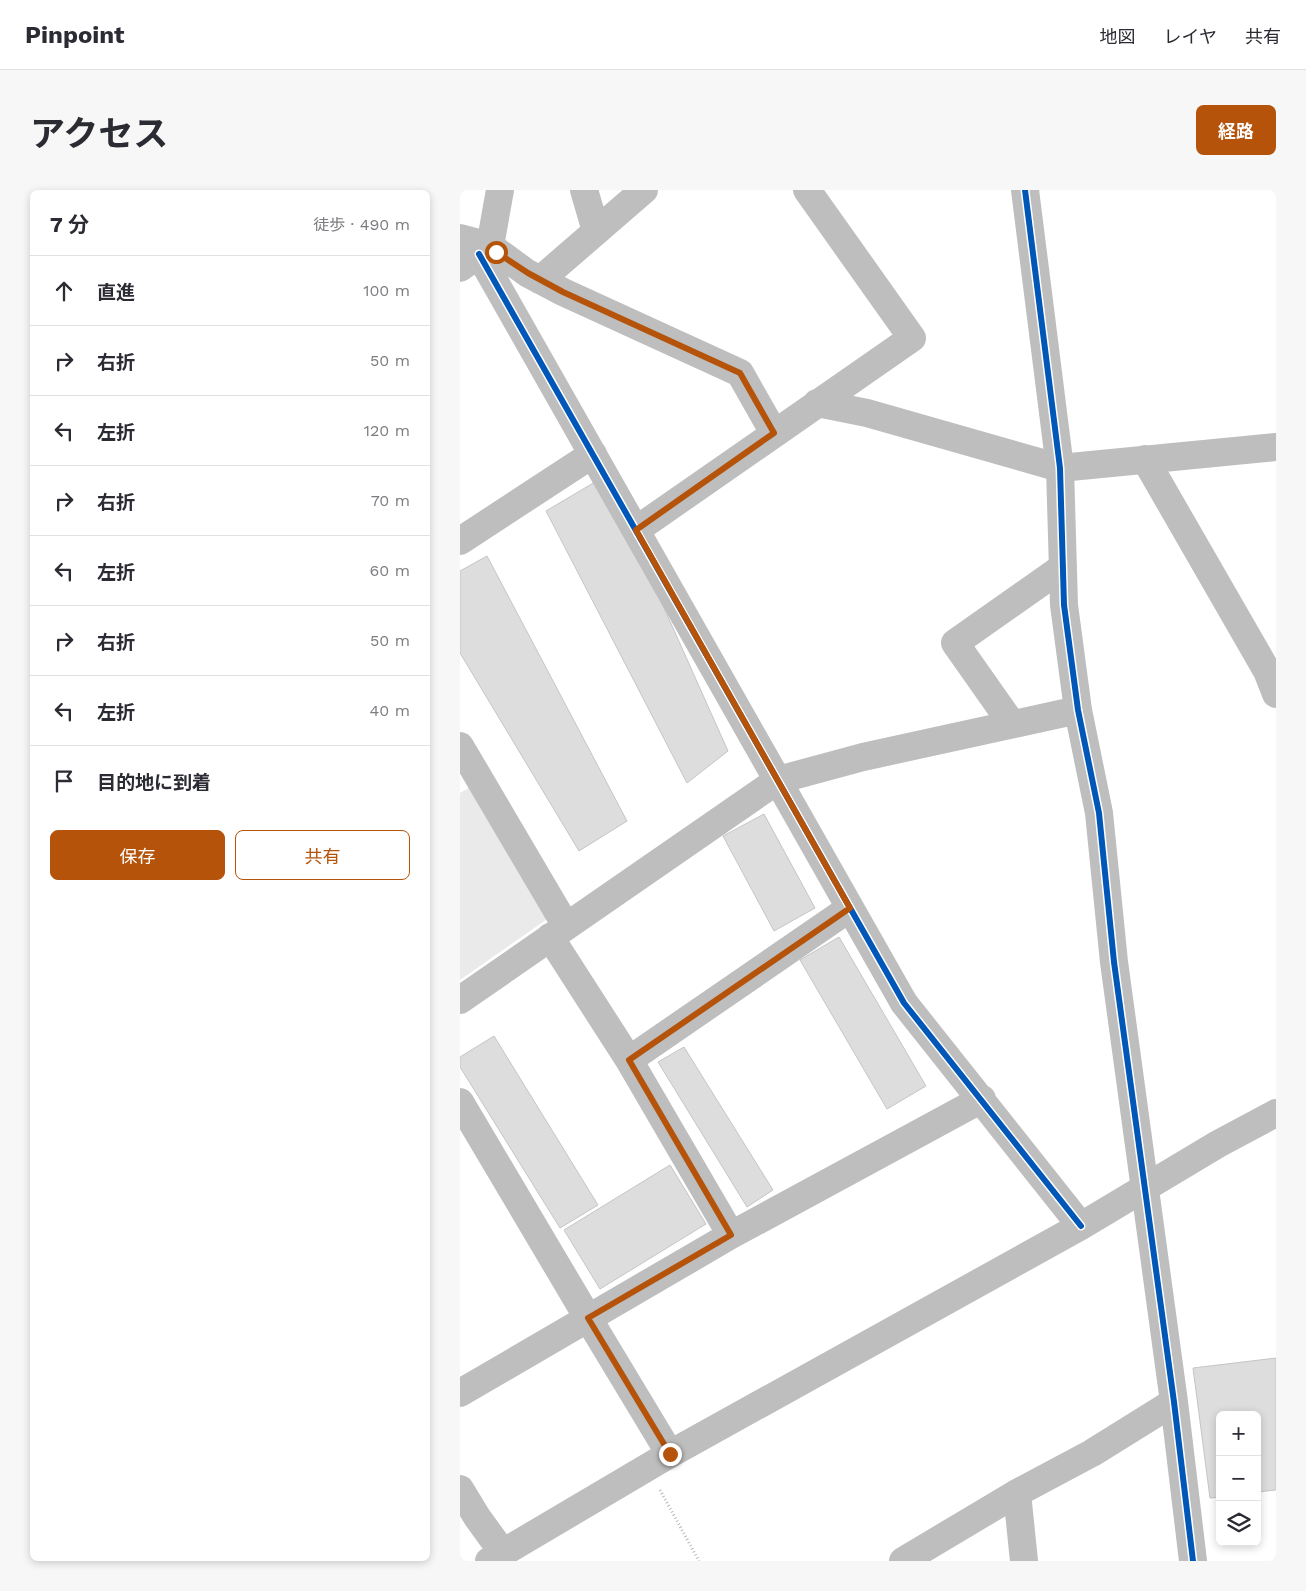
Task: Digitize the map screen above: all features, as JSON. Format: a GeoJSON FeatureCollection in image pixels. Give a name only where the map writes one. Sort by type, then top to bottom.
{"type":"FeatureCollection","features":[{"type":"Feature","properties":{"kind":"street"},"geometry":{"type":"LineString","coordinates":[[472,252],[500,190]]}},
{"type":"Feature","properties":{"kind":"street"},"geometry":{"type":"LineString","coordinates":[[584,190],[596,232]]}},
{"type":"Feature","properties":{"kind":"street"},"geometry":{"type":"LineString","coordinates":[[540,280],[644,190]]}},
{"type":"Feature","properties":{"kind":"street"},"geometry":{"type":"LineString","coordinates":[[636,530],[912,338],[807,190]]}},
{"type":"Feature","properties":{"kind":"street"},"geometry":{"type":"LineString","coordinates":[[1025,190],[1060,468],[1064,605],[1078,710],[1099,814],[1114,962],[1174,1402],[1193,1561]]}},
{"type":"Feature","properties":{"kind":"street"},"geometry":{"type":"LineString","coordinates":[[472,252],[528,273],[563,292],[740,373],[774,433]]}},
{"type":"Feature","properties":{"kind":"street"},"geometry":{"type":"LineString","coordinates":[[472,252],[593,454],[904,1003],[1081,1226]]}},
{"type":"Feature","properties":{"kind":"street"},"geometry":{"type":"LineString","coordinates":[[817,403],[867,413],[1060,468],[1276,447]]}},
{"type":"Feature","properties":{"kind":"street"},"geometry":{"type":"LineString","coordinates":[[460,541],[593,454]]}},
{"type":"Feature","properties":{"kind":"street"},"geometry":{"type":"LineString","coordinates":[[1146,459],[1267,671],[1276,694]]}},
{"type":"Feature","properties":{"kind":"street"},"geometry":{"type":"LineString","coordinates":[[1012,724],[955,643],[1063,567]]}},
{"type":"Feature","properties":{"kind":"street"},"geometry":{"type":"LineString","coordinates":[[460,1000],[778,780],[862,756],[1078,710]]}},
{"type":"Feature","properties":{"kind":"street"},"geometry":{"type":"LineString","coordinates":[[460,746],[558,932],[629,1060],[731,1235]]}},
{"type":"Feature","properties":{"kind":"street"},"geometry":{"type":"LineString","coordinates":[[629,1060],[850,908]]}},
{"type":"Feature","properties":{"kind":"street"},"geometry":{"type":"LineString","coordinates":[[460,1393],[731,1235],[982,1100]]}},
{"type":"Feature","properties":{"kind":"street"},"geometry":{"type":"LineString","coordinates":[[460,1102],[588,1318],[659,1461]]}},
{"type":"Feature","properties":{"kind":"street"},"geometry":{"type":"LineString","coordinates":[[460,1489],[477,1517],[496,1557],[659,1461],[1081,1226],[1218,1144],[1276,1113]]}},
{"type":"Feature","properties":{"kind":"street"},"geometry":{"type":"LineString","coordinates":[[903,1561],[1017,1493],[1092,1453],[1174,1402]]}},
{"type":"Feature","properties":{"kind":"street"},"geometry":{"type":"LineString","coordinates":[[1017,1493],[1024,1561]]}},
{"type":"Feature","properties":{"kind":"path"},"geometry":{"type":"LineString","coordinates":[[659,1461],[699,1561]]}},
{"type":"Feature","properties":{"kind":"shaded area"},"geometry":{"type":"Polygon","coordinates":[[[477,783],[550,917],[460,980],[460,793],[477,783]]]}},
{"type":"Feature","properties":{"kind":"building"},"geometry":{"type":"Polygon","coordinates":[[[605,476],[728,751],[687,783],[546,511],[605,476]]]}},
{"type":"Feature","properties":{"kind":"building"},"geometry":{"type":"Polygon","coordinates":[[[487,556],[627,821],[579,851],[460,653],[460,571],[487,556]]]}},
{"type":"Feature","properties":{"kind":"building"},"geometry":{"type":"Polygon","coordinates":[[[764,814],[815,908],[774,931],[723,836],[764,814]]]}},
{"type":"Feature","properties":{"kind":"building"},"geometry":{"type":"Polygon","coordinates":[[[839,937],[926,1086],[887,1109],[800,960],[839,937]]]}},
{"type":"Feature","properties":{"kind":"building"},"geometry":{"type":"Polygon","coordinates":[[[494,1036],[598,1205],[560,1228],[460,1067],[460,1057],[494,1036]]]}},
{"type":"Feature","properties":{"kind":"building"},"geometry":{"type":"Polygon","coordinates":[[[684,1047],[773,1190],[747,1207],[658,1062],[684,1047]]]}},
{"type":"Feature","properties":{"kind":"building"},"geometry":{"type":"Polygon","coordinates":[[[670,1165],[706,1224],[600,1289],[564,1230],[670,1165]]]}},
{"type":"Feature","properties":{"kind":"building"},"geometry":{"type":"Polygon","coordinates":[[[1276,1358],[1276,1490],[1261,1492],[1261,1411],[1216,1411],[1216,1497],[1210,1498],[1193,1368],[1276,1358]]]}},
{"type":"Feature","properties":{"kind":"cycle path"},"geometry":{"type":"LineString","coordinates":[[1025,190],[1060,468],[1064,605],[1078,710],[1099,813],[1114,962],[1174,1402],[1193,1561]]}},
{"type":"Feature","properties":{"kind":"cycle path"},"geometry":{"type":"LineString","coordinates":[[479,254],[904,1003],[1081,1226]]}},
{"type":"Feature","properties":{"kind":"route"},"geometry":{"type":"LineString","coordinates":[[496,252],[528,273],[563,292],[740,373],[774,433],[636,530],[850,908],[629,1060],[731,1235],[588,1318],[670,1454]]}}]}
